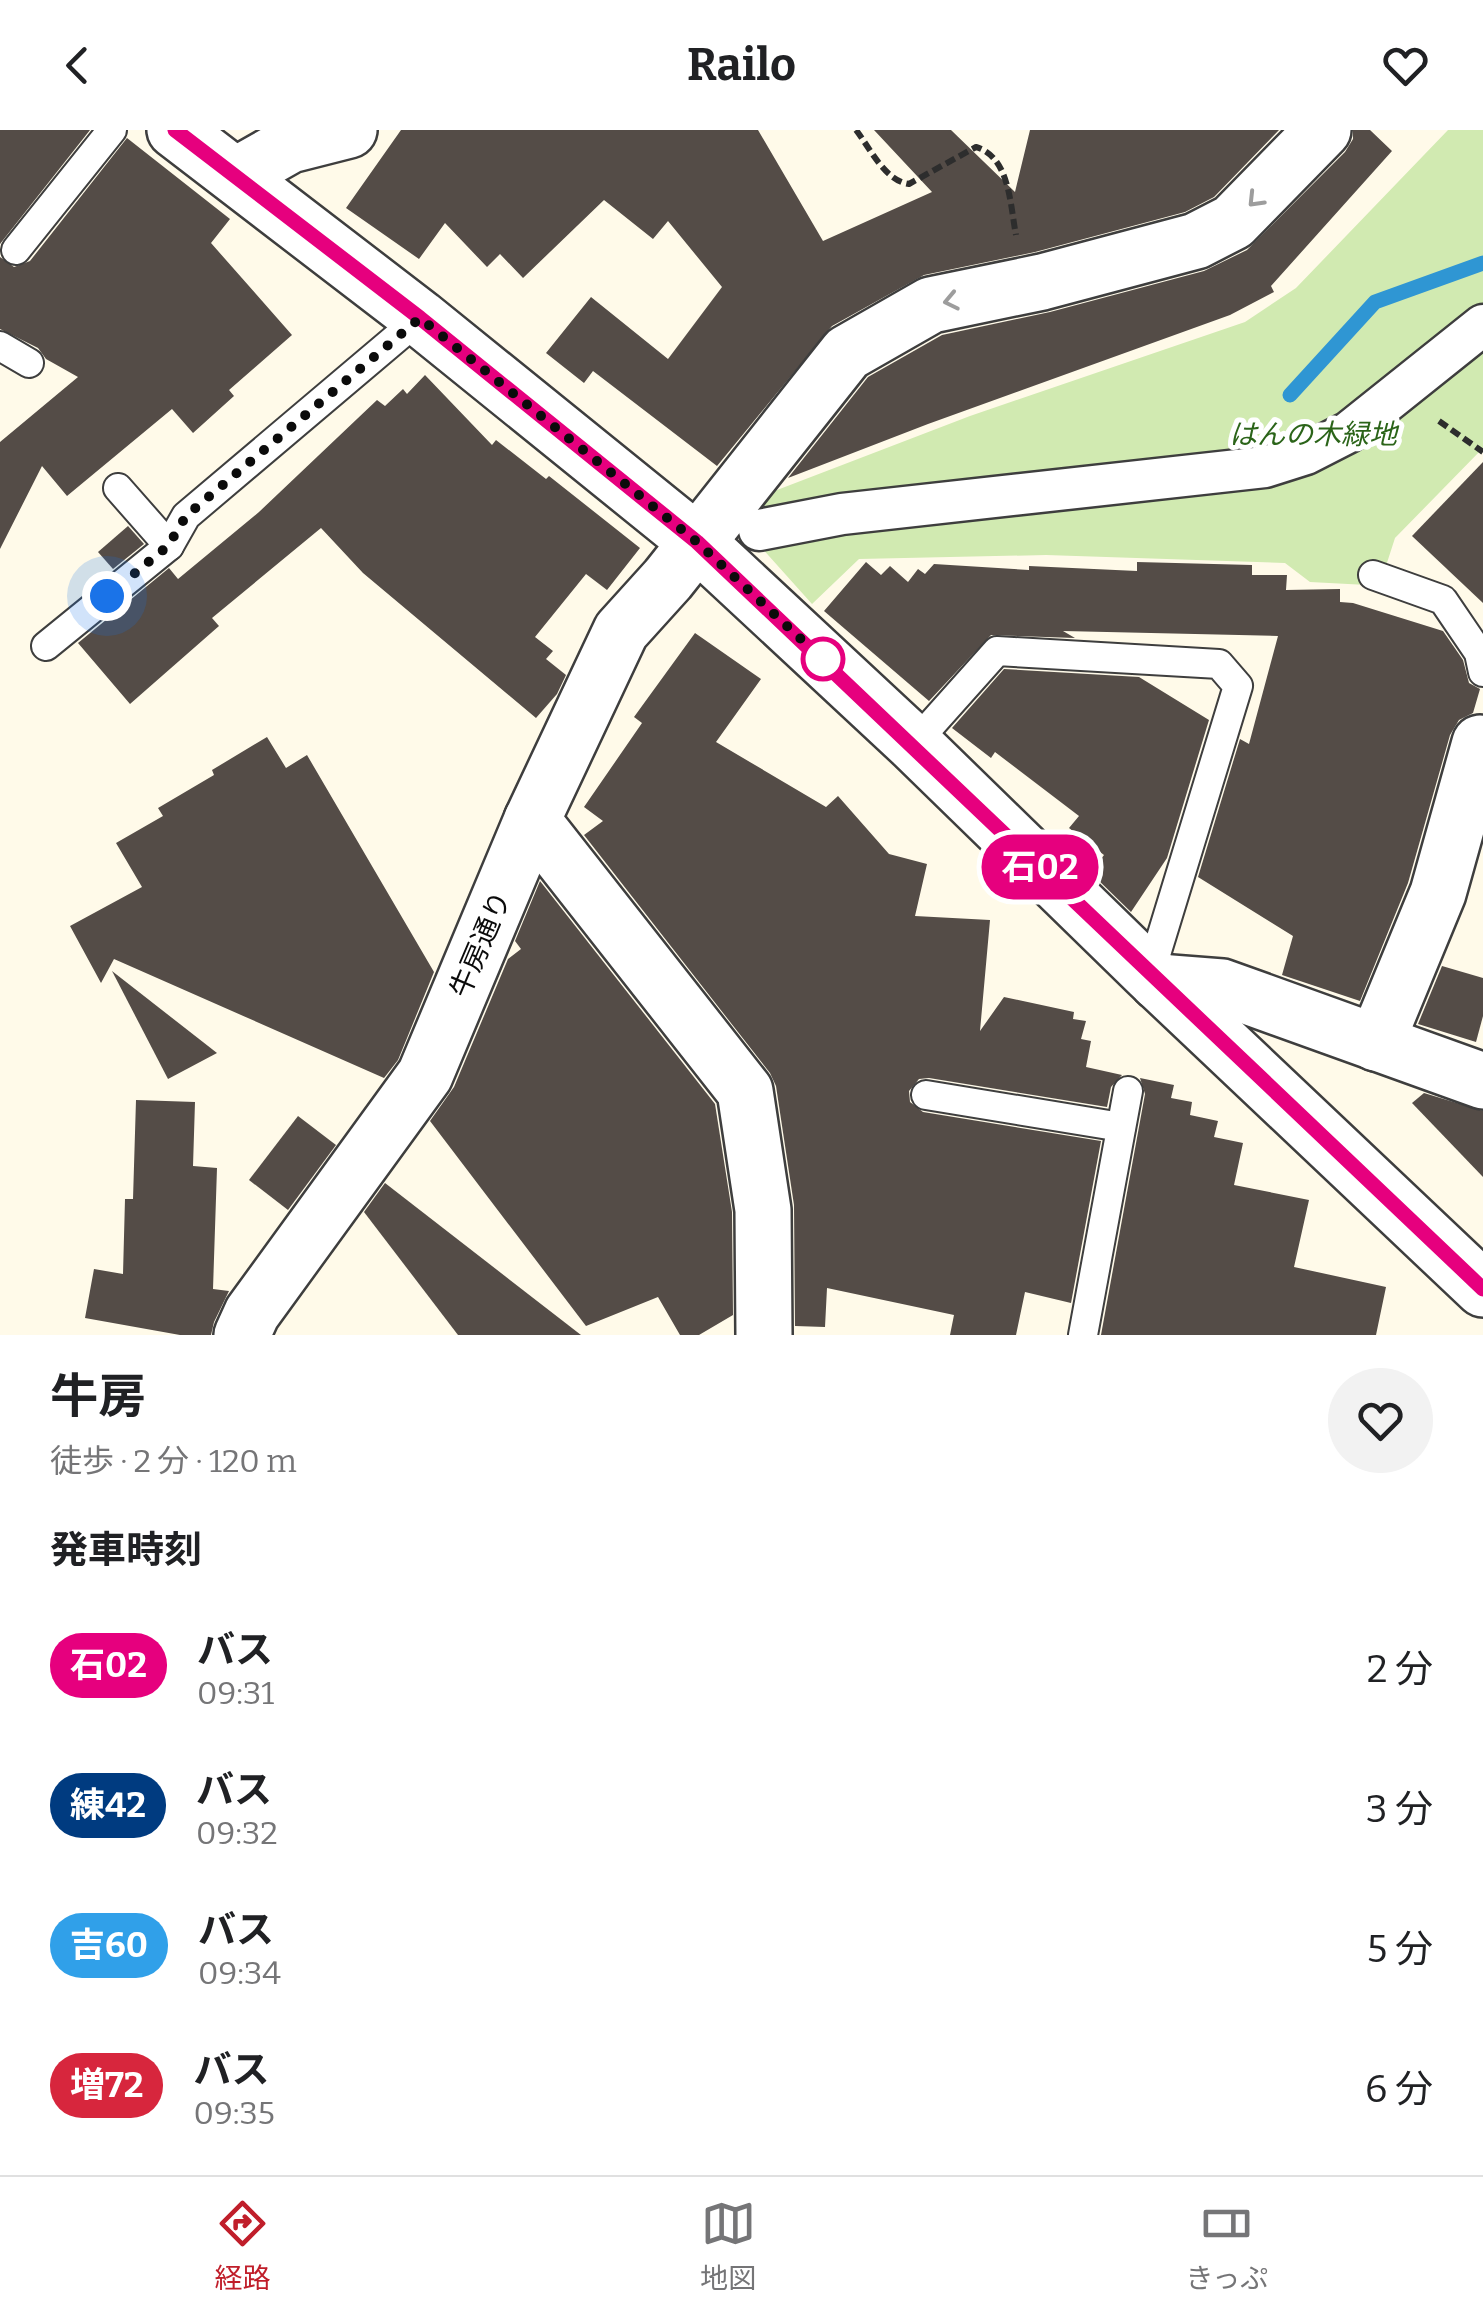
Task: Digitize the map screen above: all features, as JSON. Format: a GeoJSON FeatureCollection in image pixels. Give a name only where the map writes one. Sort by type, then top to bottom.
{"type":"FeatureCollection","features":[{"type":"Feature","properties":{"kind":"street"},"geometry":{"type":"LineString","coordinates":[[175,130],[420,318],[697,542],[914,744],[1483,1289]]}},
{"type":"Feature","properties":{"kind":"street"},"geometry":{"type":"LineString","coordinates":[[237,175],[290,144],[349,130]]}},
{"type":"Feature","properties":{"kind":"street","name":"牛房通り"},"geometry":{"type":"LineString","coordinates":[[242,1335],[252,1312],[425,1075],[532,820],[621,631],[847,353],[931,305],[1027,285],[1196,241],[1233,222],[1323,130]]}},
{"type":"Feature","properties":{"kind":"street"},"geometry":{"type":"LineString","coordinates":[[759,530],[842,514],[1265,466],[1306,454],[1349,432],[1483,324]]}},
{"type":"Feature","properties":{"kind":"street"},"geometry":{"type":"LineString","coordinates":[[1376,1043],[1438,893],[1482,732]]}},
{"type":"Feature","properties":{"kind":"street"},"geometry":{"type":"LineString","coordinates":[[532,820],[745,1092],[763,1210],[764,1335]]}},
{"type":"Feature","properties":{"kind":"street"},"geometry":{"type":"LineString","coordinates":[[1154,978],[1222,987],[1483,1082]]}},
{"type":"Feature","properties":{"kind":"lane"},"geometry":{"type":"LineString","coordinates":[[16,250],[112,130]]}},
{"type":"Feature","properties":{"kind":"lane"},"geometry":{"type":"LineString","coordinates":[[46,646],[168,546],[186,516],[420,318]]}},
{"type":"Feature","properties":{"kind":"lane"},"geometry":{"type":"LineString","coordinates":[[0,346],[29,363]]}},
{"type":"Feature","properties":{"kind":"lane"},"geometry":{"type":"LineString","coordinates":[[118,488],[168,546]]}},
{"type":"Feature","properties":{"kind":"lane"},"geometry":{"type":"LineString","coordinates":[[1373,576],[1443,600],[1479,653],[1483,672]]}},
{"type":"Feature","properties":{"kind":"lane"},"geometry":{"type":"LineString","coordinates":[[914,744],[998,651],[1219,664],[1238,686],[1154,978]]}},
{"type":"Feature","properties":{"kind":"lane"},"geometry":{"type":"LineString","coordinates":[[1084,1335],[1128,1091]]}},
{"type":"Feature","properties":{"kind":"lane"},"geometry":{"type":"LineString","coordinates":[[926,1096],[1121,1127]]}},
{"type":"Feature","properties":{"kind":"path"},"geometry":{"type":"LineString","coordinates":[[856,130],[891,177],[902,184],[909,184],[976,147],[989,153],[1002,168],[1027,285]]}},
{"type":"Feature","properties":{"kind":"green space","name":"はんの木緑地"},"geometry":{"type":"Polygon","coordinates":[[[1448,130],[1483,130],[1483,448],[1395,538],[1384,572],[1367,585],[1310,582],[1285,563],[1046,555],[859,559],[812,604],[751,536],[764,495],[970,416],[1245,322],[1296,288],[1448,130]]]}},
{"type":"Feature","properties":{"kind":"building"},"geometry":{"type":"Polygon","coordinates":[[[0,130],[90,130],[0,244],[0,130]]]}},
{"type":"Feature","properties":{"kind":"building"},"geometry":{"type":"Polygon","coordinates":[[[401,130],[758,130],[823,241],[932,192],[874,130],[951,130],[1015,192],[1030,130],[1279,130],[1214,197],[1185,212],[1035,252],[924,275],[832,326],[717,466],[593,371],[584,383],[546,353],[591,297],[668,359],[722,287],[668,221],[653,239],[604,200],[523,278],[500,254],[487,267],[445,223],[419,259],[346,208],[401,130]]]}},
{"type":"Feature","properties":{"kind":"building"},"geometry":{"type":"Polygon","coordinates":[[[1353,130],[1370,130],[1392,151],[1271,286],[1274,292],[1230,315],[788,478],[868,377],[942,335],[1050,312],[1204,271],[1247,250],[1345,152],[1353,139],[1353,130]]]}},
{"type":"Feature","properties":{"kind":"building"},"geometry":{"type":"Polygon","coordinates":[[[127,138],[230,219],[211,243],[292,335],[229,390],[234,396],[193,433],[172,409],[67,496],[42,466],[0,549],[0,442],[78,377],[46,359],[38,348],[0,329],[0,257],[14,267],[30,261],[127,138]]]}},
{"type":"Feature","properties":{"kind":"building"},"geometry":{"type":"Polygon","coordinates":[[[425,375],[492,445],[496,440],[546,479],[549,476],[640,548],[607,590],[586,574],[535,637],[553,651],[546,659],[566,675],[557,694],[536,718],[363,573],[321,528],[212,618],[219,626],[130,704],[78,643],[169,568],[178,579],[259,512],[377,400],[385,406],[403,389],[407,394],[425,375]]]}},
{"type":"Feature","properties":{"kind":"building"},"geometry":{"type":"Polygon","coordinates":[[[1483,462],[1483,603],[1412,536],[1483,462]]]}},
{"type":"Feature","properties":{"kind":"building"},"geometry":{"type":"Polygon","coordinates":[[[128,526],[144,544],[113,569],[98,552],[128,526]]]}},
{"type":"Feature","properties":{"kind":"building"},"geometry":{"type":"Polygon","coordinates":[[[866,562],[881,575],[890,566],[908,582],[918,569],[925,574],[934,564],[1137,571],[1137,562],[1252,565],[1252,575],[1287,575],[1286,590],[1340,589],[1340,602],[1443,631],[1463,660],[1469,683],[1480,689],[1473,713],[1459,720],[1450,735],[1408,883],[1360,1001],[1282,975],[1293,936],[1198,877],[1240,739],[1249,744],[1278,636],[1063,631],[1075,638],[991,635],[929,701],[824,611],[866,562]]]}},
{"type":"Feature","properties":{"kind":"building"},"geometry":{"type":"Polygon","coordinates":[[[695,633],[761,679],[716,742],[826,807],[838,796],[889,854],[927,864],[915,916],[990,920],[980,1031],[1004,997],[1074,1012],[1073,1019],[1086,1021],[1081,1039],[1091,1041],[1086,1067],[1122,1075],[1111,1087],[1107,1107],[929,1078],[919,1079],[909,1091],[910,1102],[923,1112],[1101,1141],[1071,1303],[1025,1292],[1016,1335],[950,1335],[954,1315],[827,1288],[825,1327],[795,1326],[794,1205],[776,1086],[770,1073],[584,835],[603,821],[584,807],[642,723],[634,717],[695,633]]]}},
{"type":"Feature","properties":{"kind":"building"},"geometry":{"type":"Polygon","coordinates":[[[1004,669],[1139,677],[1209,720],[1167,858],[1131,912],[1091,873],[1104,855],[1069,828],[1079,816],[995,752],[991,758],[952,728],[1004,669]]]}},
{"type":"Feature","properties":{"kind":"building"},"geometry":{"type":"Polygon","coordinates":[[[267,737],[286,768],[307,755],[434,972],[398,1060],[384,1078],[114,959],[101,983],[70,926],[142,887],[116,843],[163,816],[158,808],[267,737]]]}},
{"type":"Feature","properties":{"kind":"building"},"geometry":{"type":"Polygon","coordinates":[[[540,881],[715,1104],[732,1212],[733,1315],[699,1335],[680,1335],[658,1297],[586,1326],[430,1121],[454,1087],[508,959],[521,949],[515,941],[540,881]]]}},
{"type":"Feature","properties":{"kind":"building"},"geometry":{"type":"Polygon","coordinates":[[[1442,966],[1483,978],[1483,1016],[1476,1042],[1418,1024],[1442,966]]]}},
{"type":"Feature","properties":{"kind":"building"},"geometry":{"type":"Polygon","coordinates":[[[112,971],[217,1053],[168,1079],[112,971]]]}},
{"type":"Feature","properties":{"kind":"building"},"geometry":{"type":"Polygon","coordinates":[[[1140,1078],[1174,1085],[1171,1098],[1192,1102],[1190,1115],[1218,1121],[1214,1137],[1243,1143],[1234,1185],[1309,1200],[1294,1267],[1386,1287],[1376,1335],[1101,1335],[1145,1094],[1140,1078]]]}},
{"type":"Feature","properties":{"kind":"building"},"geometry":{"type":"Polygon","coordinates":[[[1424,1093],[1483,1111],[1483,1177],[1412,1103],[1424,1093]]]}},
{"type":"Feature","properties":{"kind":"building"},"geometry":{"type":"Polygon","coordinates":[[[136,1100],[195,1102],[193,1166],[217,1168],[213,1289],[229,1291],[211,1335],[180,1335],[85,1318],[94,1269],[123,1274],[125,1199],[133,1199],[136,1100]]]}},
{"type":"Feature","properties":{"kind":"building"},"geometry":{"type":"Polygon","coordinates":[[[298,1116],[336,1145],[288,1210],[249,1180],[298,1116]]]}},
{"type":"Feature","properties":{"kind":"building"},"geometry":{"type":"Polygon","coordinates":[[[385,1183],[581,1335],[458,1335],[364,1212],[385,1183]]]}},
{"type":"Feature","properties":{"kind":"waterway"},"geometry":{"type":"LineString","coordinates":[[1290,395],[1375,302],[1483,263]]}},
{"type":"Feature","properties":{"kind":"bus line","name":"石02"},"geometry":{"type":"LineString","coordinates":[[175,130],[420,318],[697,542],[914,744],[1483,1289]]}},
{"type":"Feature","properties":{"kind":"route"},"geometry":{"type":"LineString","coordinates":[[107,596],[168,546],[186,516],[420,318],[697,542],[832,668],[823,659]]}}]}
